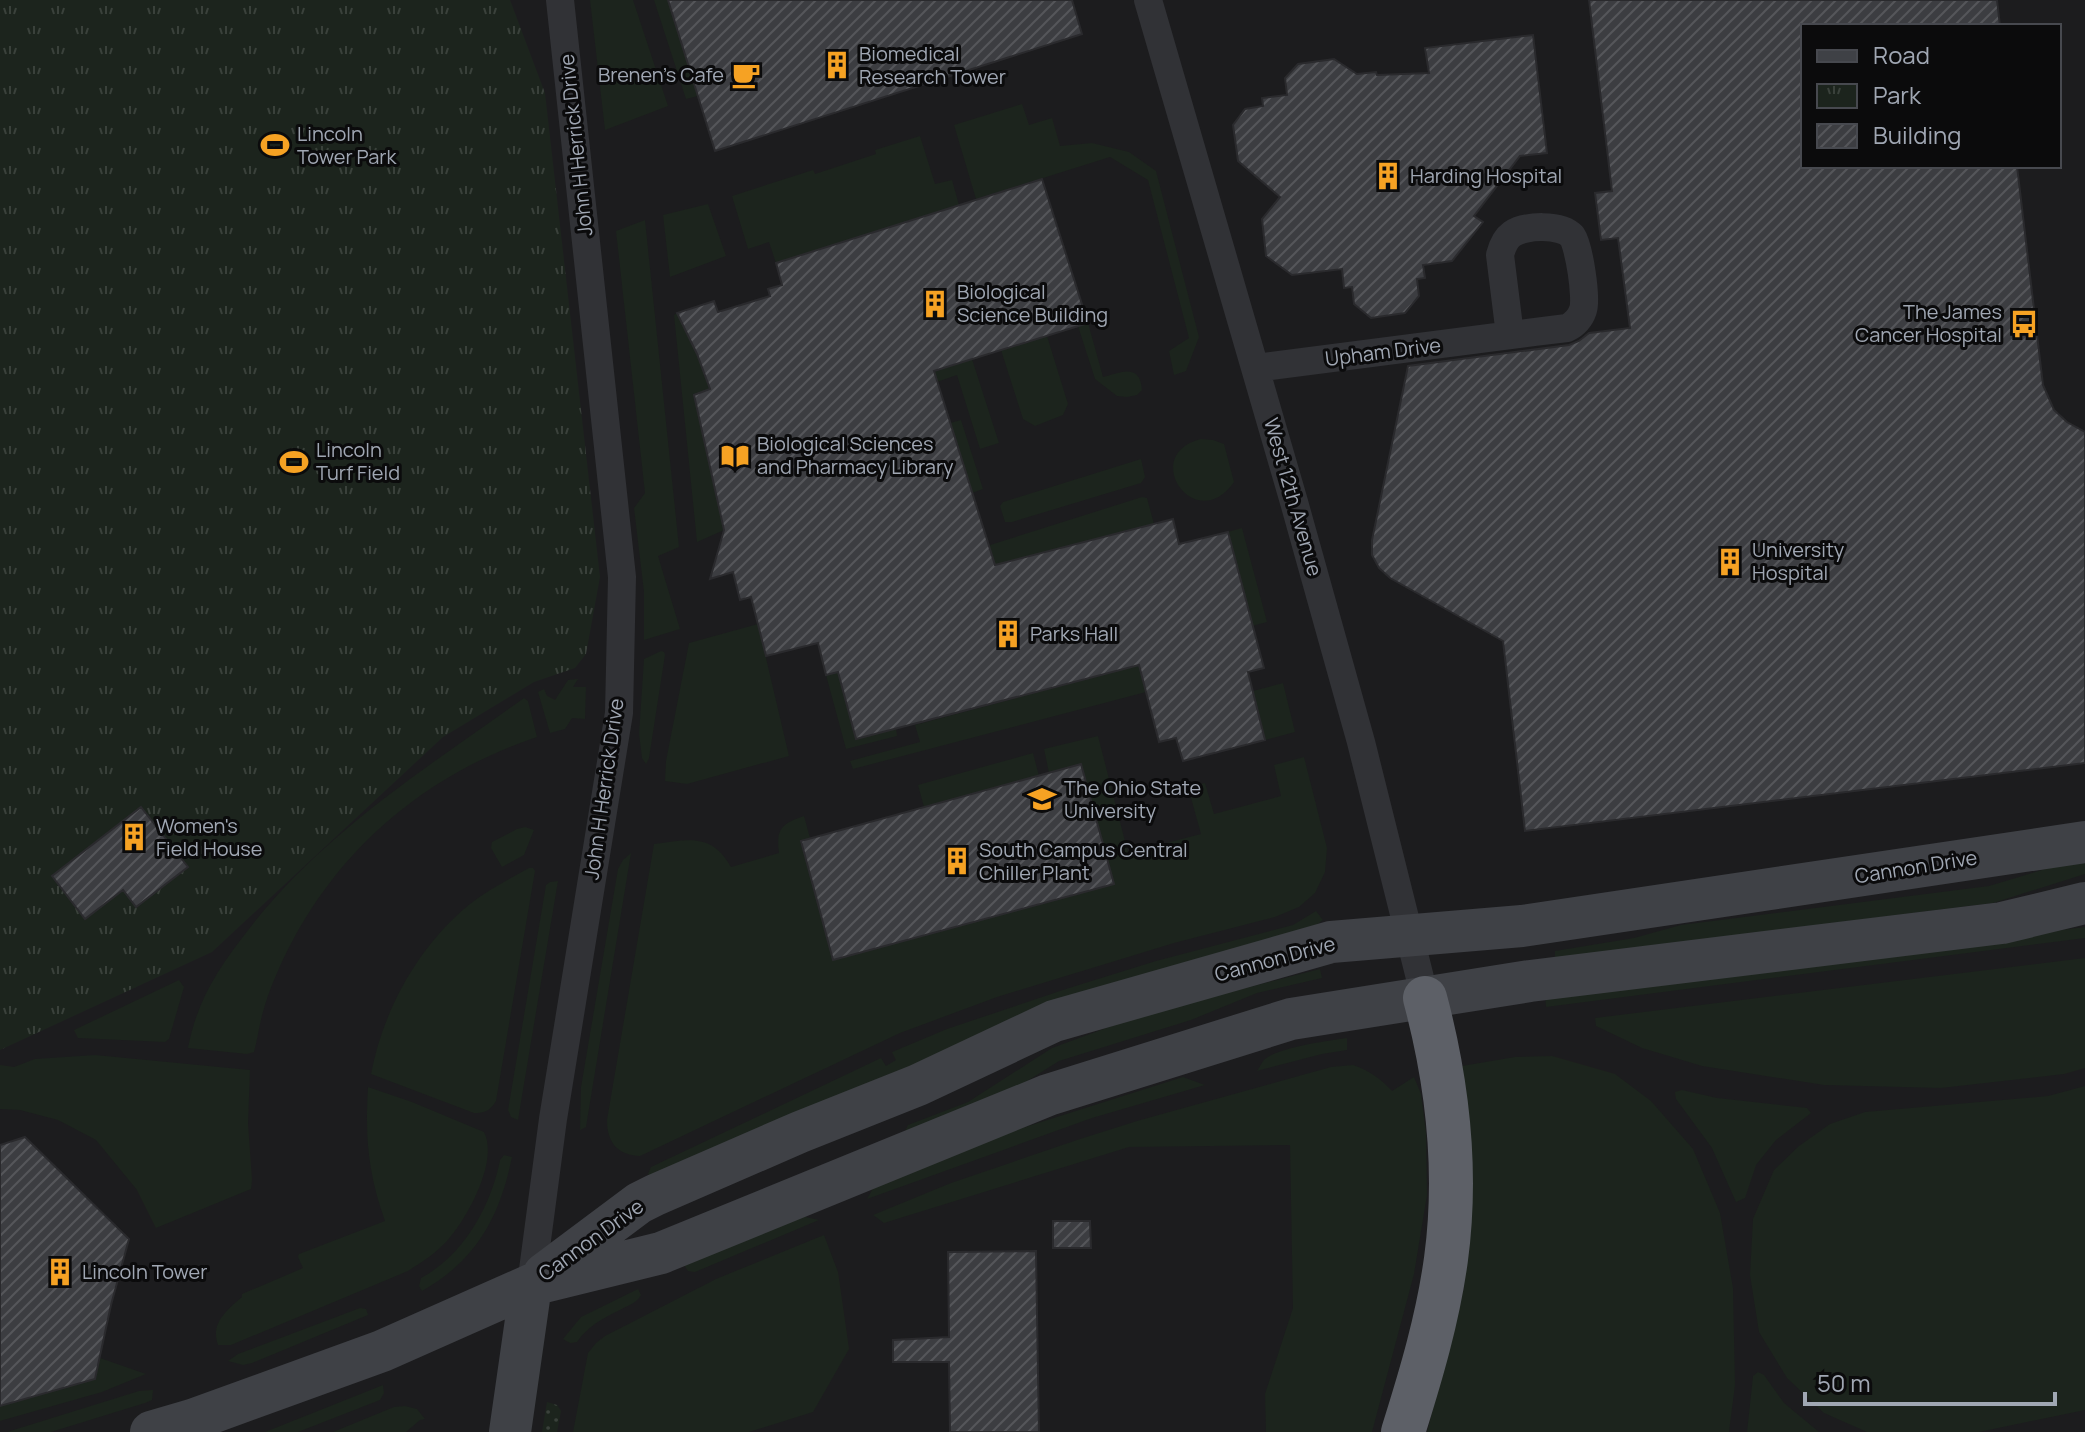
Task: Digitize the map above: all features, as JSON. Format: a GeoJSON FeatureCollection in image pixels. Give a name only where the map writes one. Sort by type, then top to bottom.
{"type":"FeatureCollection","features":[{"type":"Feature","properties":{"kind":"highway"},"geometry":{"type":"LineString","coordinates":[[1403,1432],[1424,1366],[1438,1304],[1451,1208],[1451,1155],[1445,1087],[1425,998]]}},
{"type":"Feature","properties":{"kind":"street","name":"John H Herrick Drive"},"geometry":{"type":"LineString","coordinates":[[510,1432],[552,1131],[619,713],[622,577],[560,0]]}},
{"type":"Feature","properties":{"kind":"street","name":"West 12th Avenue"},"geometry":{"type":"LineString","coordinates":[[1148,0],[1357,727],[1425,998]]}},
{"type":"Feature","properties":{"kind":"street","name":"Upham Drive"},"geometry":{"type":"LineString","coordinates":[[1256,368],[1510,335]]}},
{"type":"Feature","properties":{"kind":"street","name":"Cannon Drive"},"geometry":{"type":"LineString","coordinates":[[531,1285],[639,1203],[800,1132],[918,1085],[1054,1021],[1331,942],[1556,922],[2085,842]]}},
{"type":"Feature","properties":{"kind":"street","name":"Cannon Drive"},"geometry":{"type":"LineString","coordinates":[[151,1432],[382,1351],[531,1285],[661,1253],[1064,1090],[1291,1019],[1530,981],[2002,923],[2085,903]]}},
{"type":"Feature","properties":{"kind":"shaded area","name":"The Ohio State University"},"geometry":{"type":"Polygon","coordinates":[[[0,0],[2085,0],[2085,1432],[0,1432],[0,0]]]}},
{"type":"Feature","properties":{"kind":"green space"},"geometry":{"type":"Polygon","coordinates":[[[0,0],[510,0],[545,93],[600,577],[586,654],[575,668],[534,682],[443,737],[212,952],[0,1050],[0,0]]]}},
{"type":"Feature","properties":{"kind":"green space"},"geometry":{"type":"Polygon","coordinates":[[[590,0],[633,0],[668,106],[605,130],[590,0]]]}},
{"type":"Feature","properties":{"kind":"green space"},"geometry":{"type":"Polygon","coordinates":[[[654,0],[668,0],[698,96],[686,99],[654,0]]]}},
{"type":"Feature","properties":{"kind":"green space"},"geometry":{"type":"Polygon","coordinates":[[[1022,104],[1029,125],[1052,118],[1060,146],[1092,143],[1129,152],[1156,171],[1199,337],[1186,371],[1174,375],[1169,351],[1189,338],[1148,180],[1110,157],[976,199],[954,125],[1022,104]]]}},
{"type":"Feature","properties":{"kind":"green space"},"geometry":{"type":"Polygon","coordinates":[[[920,136],[935,184],[952,180],[959,205],[776,263],[769,242],[748,249],[732,196],[813,170],[815,174],[920,136]]]}},
{"type":"Feature","properties":{"kind":"green space"},"geometry":{"type":"Polygon","coordinates":[[[708,204],[726,256],[670,277],[663,215],[708,204]]]}},
{"type":"Feature","properties":{"kind":"green space"},"geometry":{"type":"Polygon","coordinates":[[[645,220],[679,547],[658,556],[680,629],[644,640],[644,592],[634,508],[645,493],[616,231],[645,220]]]}},
{"type":"Feature","properties":{"kind":"green space"},"geometry":{"type":"Polygon","coordinates":[[[677,313],[710,389],[694,395],[724,530],[697,542],[674,315],[677,313]]]}},
{"type":"Feature","properties":{"kind":"green space"},"geometry":{"type":"Polygon","coordinates":[[[1088,323],[1103,377],[1134,373],[1141,381],[1142,390],[1137,395],[1117,396],[1095,379],[1078,326],[1088,323]]]}},
{"type":"Feature","properties":{"kind":"green space"},"geometry":{"type":"Polygon","coordinates":[[[1047,336],[1068,404],[1063,415],[1035,426],[1023,419],[1001,350],[1047,336]]]}},
{"type":"Feature","properties":{"kind":"green space"},"geometry":{"type":"Polygon","coordinates":[[[972,359],[999,443],[980,449],[957,375],[937,382],[934,372],[972,359]]]}},
{"type":"Feature","properties":{"kind":"green space"},"geometry":{"type":"Polygon","coordinates":[[[961,420],[983,489],[972,493],[950,423],[961,420]]]}},
{"type":"Feature","properties":{"kind":"green space"},"geometry":{"type":"Polygon","coordinates":[[[1201,439],[1224,444],[1234,482],[1219,497],[1204,501],[1190,497],[1180,487],[1174,474],[1174,460],[1183,448],[1201,439]]]}},
{"type":"Feature","properties":{"kind":"green space"},"geometry":{"type":"Polygon","coordinates":[[[1141,459],[1145,477],[1141,483],[1005,522],[1000,506],[1003,502],[1141,459]]]}},
{"type":"Feature","properties":{"kind":"green space"},"geometry":{"type":"Polygon","coordinates":[[[1142,497],[1147,498],[1154,524],[903,589],[898,574],[1142,497]]]}},
{"type":"Feature","properties":{"kind":"green space"},"geometry":{"type":"Polygon","coordinates":[[[1242,528],[1267,622],[1252,626],[1228,532],[1242,528]]]}},
{"type":"Feature","properties":{"kind":"green space"},"geometry":{"type":"Polygon","coordinates":[[[758,624],[789,756],[687,784],[665,781],[666,761],[689,643],[758,624]]]}},
{"type":"Feature","properties":{"kind":"green space"},"geometry":{"type":"Polygon","coordinates":[[[661,651],[665,655],[646,764],[642,758],[639,734],[644,659],[661,651]]]}},
{"type":"Feature","properties":{"kind":"green space"},"geometry":{"type":"Polygon","coordinates":[[[1139,665],[1146,692],[853,769],[850,761],[920,742],[915,725],[1139,665]]]}},
{"type":"Feature","properties":{"kind":"green space"},"geometry":{"type":"Polygon","coordinates":[[[838,672],[856,739],[896,729],[897,736],[846,749],[826,675],[838,672]]]}},
{"type":"Feature","properties":{"kind":"green space"},"geometry":{"type":"Polygon","coordinates":[[[578,679],[573,687],[586,687],[585,719],[572,718],[565,729],[550,733],[538,692],[544,689],[547,696],[555,700],[568,680],[578,679]]]}},
{"type":"Feature","properties":{"kind":"green space"},"geometry":{"type":"Polygon","coordinates":[[[1283,683],[1295,732],[1265,740],[1253,691],[1283,683]]]}},
{"type":"Feature","properties":{"kind":"green space"},"geometry":{"type":"Polygon","coordinates":[[[524,698],[528,701],[537,737],[490,756],[446,779],[406,806],[369,838],[336,874],[308,914],[284,958],[265,1005],[254,1052],[247,1054],[188,1048],[203,999],[219,971],[278,894],[309,862],[378,804],[524,698]]]}},
{"type":"Feature","properties":{"kind":"green space"},"geometry":{"type":"Polygon","coordinates":[[[1098,736],[1128,853],[1201,834],[1188,787],[1205,783],[1214,814],[1281,796],[1274,765],[1304,757],[1327,848],[1325,872],[1315,893],[1299,907],[1275,917],[1174,943],[997,997],[900,1033],[640,1156],[625,1153],[615,1146],[609,1135],[607,1120],[654,844],[688,840],[707,843],[731,867],[779,853],[778,838],[782,828],[804,816],[810,838],[801,841],[833,960],[1113,884],[1081,765],[1049,773],[1044,749],[1098,736]]]}},
{"type":"Feature","properties":{"kind":"green space"},"geometry":{"type":"Polygon","coordinates":[[[1033,753],[1039,776],[924,807],[918,785],[1033,753]]]}},
{"type":"Feature","properties":{"kind":"green space"},"geometry":{"type":"Polygon","coordinates":[[[525,827],[534,830],[524,855],[502,867],[491,848],[492,842],[525,827]]]}},
{"type":"Feature","properties":{"kind":"green space"},"geometry":{"type":"Polygon","coordinates":[[[631,853],[586,1127],[580,1130],[581,1087],[618,869],[631,853]]]}},
{"type":"Feature","properties":{"kind":"green space"},"geometry":{"type":"Polygon","coordinates":[[[2085,857],[2085,874],[1993,903],[1555,958],[1555,951],[1634,938],[1681,925],[1989,886],[2085,857]]]}},
{"type":"Feature","properties":{"kind":"green space"},"geometry":{"type":"Polygon","coordinates":[[[529,868],[535,871],[494,1104],[487,1111],[474,1113],[371,1074],[384,1026],[419,959],[470,904],[529,868]]]}},
{"type":"Feature","properties":{"kind":"green space"},"geometry":{"type":"Polygon","coordinates":[[[558,881],[518,1120],[511,1117],[508,1110],[546,885],[558,881]]]}},
{"type":"Feature","properties":{"kind":"green space"},"geometry":{"type":"Polygon","coordinates":[[[1316,911],[1323,920],[1311,929],[652,1183],[648,1174],[651,1167],[881,1058],[886,1066],[896,1060],[892,1052],[947,1029],[1156,961],[1293,925],[1316,911]]]}},
{"type":"Feature","properties":{"kind":"green space"},"geometry":{"type":"Polygon","coordinates":[[[2085,927],[2085,938],[1546,1007],[1545,995],[2085,927]]]}},
{"type":"Feature","properties":{"kind":"green space"},"geometry":{"type":"Polygon","coordinates":[[[2085,958],[2085,1068],[2064,1074],[1941,1088],[1824,1085],[1702,1066],[1642,1048],[1596,1026],[1595,1018],[2085,958]]]}},
{"type":"Feature","properties":{"kind":"green space"},"geometry":{"type":"Polygon","coordinates":[[[1320,969],[1322,978],[1257,993],[1191,1020],[1059,1061],[995,1101],[905,1131],[908,1125],[968,1102],[1052,1048],[1147,1013],[1320,969]]]}},
{"type":"Feature","properties":{"kind":"green space"},"geometry":{"type":"Polygon","coordinates":[[[179,980],[184,987],[169,1039],[165,1042],[78,1038],[74,1030],[179,980]]]}},
{"type":"Feature","properties":{"kind":"green space"},"geometry":{"type":"Polygon","coordinates":[[[1347,1038],[1347,1050],[1257,1071],[1271,1055],[1304,1045],[1347,1038]]]}},
{"type":"Feature","properties":{"kind":"green space"},"geometry":{"type":"Polygon","coordinates":[[[95,1055],[250,1070],[248,1124],[251,1189],[156,1228],[137,1190],[96,1140],[58,1120],[20,1110],[0,1109],[0,1065],[14,1067],[35,1059],[95,1055]]]}},
{"type":"Feature","properties":{"kind":"green space"},"geometry":{"type":"Polygon","coordinates":[[[1552,1056],[1615,1074],[1651,1101],[1693,1149],[1720,1213],[1733,1288],[1735,1385],[1729,1432],[1427,1432],[1464,1288],[1468,1144],[1456,1067],[1515,1057],[1552,1056]]]}},
{"type":"Feature","properties":{"kind":"green space"},"geometry":{"type":"Polygon","coordinates":[[[1353,1065],[1374,1075],[1392,1091],[1414,1077],[1421,1094],[1426,1133],[1427,1195],[1414,1274],[1372,1432],[1266,1432],[1265,1394],[1293,1308],[1290,1145],[1129,1147],[884,1223],[873,1215],[951,1183],[1137,1121],[1331,1067],[1353,1065]]]}},
{"type":"Feature","properties":{"kind":"green space"},"geometry":{"type":"Polygon","coordinates":[[[1183,1077],[1205,1085],[1092,1118],[867,1199],[875,1185],[1000,1135],[1183,1077]]]}},
{"type":"Feature","properties":{"kind":"green space"},"geometry":{"type":"Polygon","coordinates":[[[2085,1086],[2085,1410],[1979,1432],[1867,1432],[1824,1413],[1787,1378],[1759,1332],[1750,1275],[1753,1219],[1774,1170],[1799,1146],[1830,1124],[1865,1112],[2048,1096],[2085,1086]]]}},
{"type":"Feature","properties":{"kind":"green space"},"geometry":{"type":"Polygon","coordinates":[[[368,1087],[484,1132],[488,1144],[484,1173],[463,1219],[443,1245],[408,1271],[231,1345],[218,1345],[218,1324],[242,1294],[303,1268],[299,1254],[385,1221],[369,1155],[368,1087]]]}},
{"type":"Feature","properties":{"kind":"green space"},"geometry":{"type":"Polygon","coordinates":[[[1682,1090],[1717,1098],[1807,1108],[1811,1113],[1776,1140],[1756,1165],[1745,1198],[1736,1202],[1712,1148],[1676,1099],[1675,1092],[1682,1090]]]}},
{"type":"Feature","properties":{"kind":"green space"},"geometry":{"type":"Polygon","coordinates":[[[504,1155],[512,1157],[507,1178],[493,1217],[483,1234],[458,1265],[422,1291],[419,1286],[421,1278],[450,1256],[473,1228],[490,1195],[504,1155]]]}},
{"type":"Feature","properties":{"kind":"green space"},"geometry":{"type":"Polygon","coordinates":[[[801,1216],[819,1220],[695,1272],[688,1271],[684,1265],[801,1216]]]}},
{"type":"Feature","properties":{"kind":"green space"},"geometry":{"type":"Polygon","coordinates":[[[824,1235],[838,1272],[849,1349],[813,1412],[749,1432],[573,1432],[588,1353],[596,1343],[716,1279],[824,1235]]]}},
{"type":"Feature","properties":{"kind":"green space"},"geometry":{"type":"Polygon","coordinates":[[[638,1289],[641,1295],[637,1300],[596,1323],[577,1342],[570,1343],[563,1339],[581,1317],[638,1289]]]}},
{"type":"Feature","properties":{"kind":"green space"},"geometry":{"type":"Polygon","coordinates":[[[360,1308],[366,1309],[368,1315],[252,1363],[243,1365],[228,1361],[238,1354],[360,1308]]]}},
{"type":"Feature","properties":{"kind":"green space"},"geometry":{"type":"Polygon","coordinates":[[[100,1358],[146,1374],[102,1392],[0,1421],[0,1406],[95,1379],[100,1358]]]}},
{"type":"Feature","properties":{"kind":"green space"},"geometry":{"type":"Polygon","coordinates":[[[1758,1372],[1764,1375],[1784,1403],[1819,1432],[1747,1432],[1753,1376],[1758,1372]]]}},
{"type":"Feature","properties":{"kind":"green space"},"geometry":{"type":"Polygon","coordinates":[[[383,1385],[384,1393],[380,1400],[298,1432],[265,1432],[383,1385]]]}},
{"type":"Feature","properties":{"kind":"green space"},"geometry":{"type":"Polygon","coordinates":[[[153,1390],[152,1400],[145,1403],[51,1432],[7,1432],[139,1391],[153,1390]]]}},
{"type":"Feature","properties":{"kind":"green space"},"geometry":{"type":"Polygon","coordinates":[[[547,1402],[557,1405],[561,1411],[557,1432],[542,1432],[547,1402]]]}},
{"type":"Feature","properties":{"kind":"green space"},"geometry":{"type":"Polygon","coordinates":[[[394,1407],[417,1409],[425,1419],[406,1432],[333,1432],[394,1407]]]}},
{"type":"Feature","properties":{"kind":"building","name":"Biomedical Research Tower"},"geometry":{"type":"Polygon","coordinates":[[[668,0],[1072,0],[1082,34],[715,151],[668,0]]]}},
{"type":"Feature","properties":{"kind":"building","name":"University Hospital"},"geometry":{"type":"Polygon","coordinates":[[[1589,0],[1997,0],[2000,24],[1801,24],[1801,168],[2017,168],[2043,385],[2054,410],[2085,432],[2085,763],[1525,831],[1503,641],[1390,578],[1379,568],[1372,555],[1372,540],[1408,366],[1569,345],[1589,333],[1630,328],[1618,238],[1601,240],[1595,193],[1612,191],[1589,0]]]}},
{"type":"Feature","properties":{"kind":"building","name":"Harding Hospital"},"geometry":{"type":"Polygon","coordinates":[[[1533,35],[1547,153],[1520,156],[1474,216],[1483,222],[1452,261],[1423,265],[1425,278],[1417,279],[1419,296],[1405,313],[1371,318],[1354,304],[1352,287],[1344,288],[1342,269],[1292,275],[1266,256],[1262,219],[1280,197],[1238,161],[1233,125],[1245,109],[1263,106],[1262,98],[1287,95],[1285,78],[1298,64],[1334,59],[1357,74],[1429,73],[1425,48],[1533,35]]]}},
{"type":"Feature","properties":{"kind":"building"},"geometry":{"type":"Polygon","coordinates":[[[1042,179],[1088,323],[934,371],[995,565],[1173,519],[1179,544],[1228,532],[1264,668],[1248,672],[1265,740],[1183,761],[1176,738],[1159,742],[1139,665],[856,739],[838,672],[826,675],[818,643],[766,656],[751,597],[740,600],[733,572],[710,579],[724,530],[694,395],[710,389],[677,313],[714,301],[718,312],[770,296],[768,289],[782,285],[776,263],[1042,179]]]}},
{"type":"Feature","properties":{"kind":"building","name":"South Campus Central Chiller Plant"},"geometry":{"type":"Polygon","coordinates":[[[1081,764],[1114,884],[833,960],[801,841],[1081,764]]]}},
{"type":"Feature","properties":{"kind":"building","name":"Women's Field House"},"geometry":{"type":"Polygon","coordinates":[[[141,807],[188,867],[136,907],[123,890],[85,919],[52,876],[141,807]]]}},
{"type":"Feature","properties":{"kind":"building","name":"Lincoln Tower"},"geometry":{"type":"Polygon","coordinates":[[[25,1137],[129,1239],[95,1379],[0,1406],[0,1145],[25,1137]]]}},
{"type":"Feature","properties":{"kind":"building"},"geometry":{"type":"Polygon","coordinates":[[[1053,1221],[1090,1221],[1091,1248],[1053,1248],[1053,1221]]]}},
{"type":"Feature","properties":{"kind":"building"},"geometry":{"type":"Polygon","coordinates":[[[1036,1251],[1039,1432],[950,1432],[949,1362],[893,1362],[893,1340],[949,1337],[948,1252],[1036,1251]]]}},
{"type":"Feature","properties":{"kind":"place","name":"Biomedical Research Tower"},"geometry":{"type":"Point","coordinates":[837,65]}},
{"type":"Feature","properties":{"kind":"place","name":"Brenen’s Cafe"},"geometry":{"type":"Point","coordinates":[746,75]}},
{"type":"Feature","properties":{"kind":"place","name":"Lincoln Tower Park"},"geometry":{"type":"Point","coordinates":[275,145]}},
{"type":"Feature","properties":{"kind":"place","name":"Harding Hospital"},"geometry":{"type":"Point","coordinates":[1388,176]}},
{"type":"Feature","properties":{"kind":"place","name":"Biological Science Building"},"geometry":{"type":"Point","coordinates":[935,304]}},
{"type":"Feature","properties":{"kind":"place","name":"The James Cancer Hospital"},"geometry":{"type":"Point","coordinates":[2024,324]}},
{"type":"Feature","properties":{"kind":"place","name":"Biological Sciences and Pharmacy Library"},"geometry":{"type":"Point","coordinates":[735,456]}},
{"type":"Feature","properties":{"kind":"place","name":"Lincoln Turf Field"},"geometry":{"type":"Point","coordinates":[294,462]}},
{"type":"Feature","properties":{"kind":"place","name":"University Hospital"},"geometry":{"type":"Point","coordinates":[1730,562]}},
{"type":"Feature","properties":{"kind":"place","name":"Parks Hall"},"geometry":{"type":"Point","coordinates":[1008,634]}},
{"type":"Feature","properties":{"kind":"place","name":"The Ohio State University"},"geometry":{"type":"Point","coordinates":[1042,799]}},
{"type":"Feature","properties":{"kind":"place","name":"Women's Field House"},"geometry":{"type":"Point","coordinates":[134,837]}},
{"type":"Feature","properties":{"kind":"place","name":"South Campus Central Chiller Plant"},"geometry":{"type":"Point","coordinates":[957,861]}},
{"type":"Feature","properties":{"kind":"place","name":"Lincoln Tower"},"geometry":{"type":"Point","coordinates":[60,1272]}}]}
